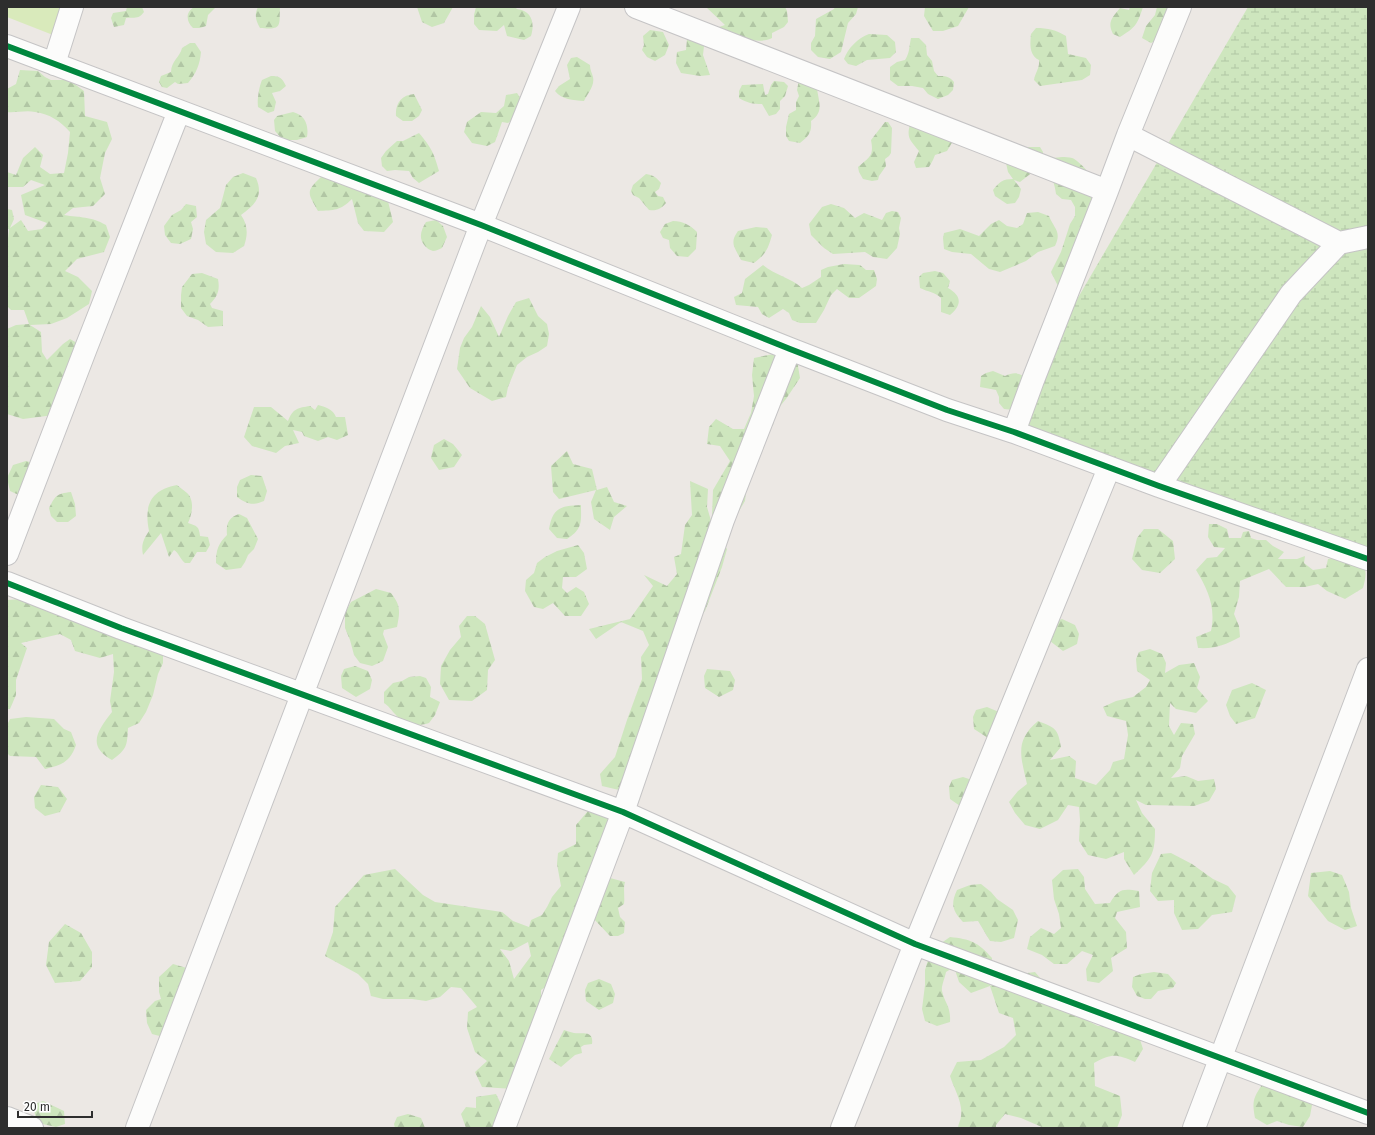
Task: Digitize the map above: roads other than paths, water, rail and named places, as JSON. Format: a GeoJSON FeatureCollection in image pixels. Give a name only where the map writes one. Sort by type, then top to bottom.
{"type":"FeatureCollection","features":[{"type":"Feature","properties":{"kind":"street"},"geometry":{"type":"LineString","coordinates":[[54,64],[72,7]]}},
{"type":"Feature","properties":{"kind":"street"},"geometry":{"type":"LineString","coordinates":[[136,1128],[481,225],[569,7]]}},
{"type":"Feature","properties":{"kind":"street"},"geometry":{"type":"LineString","coordinates":[[636,7],[1108,191]]}},
{"type":"Feature","properties":{"kind":"street"},"geometry":{"type":"LineString","coordinates":[[1014,432],[1108,191],[1128,134],[1180,7]]}},
{"type":"Feature","properties":{"kind":"street"},"geometry":{"type":"LineString","coordinates":[[7,46],[481,225],[946,410],[1014,432],[1159,486],[1368,559]]}},
{"type":"Feature","properties":{"kind":"street"},"geometry":{"type":"LineString","coordinates":[[7,554],[179,111]]}},
{"type":"Feature","properties":{"kind":"street"},"geometry":{"type":"LineString","coordinates":[[1128,134],[1339,243]]}},
{"type":"Feature","properties":{"kind":"street"},"geometry":{"type":"LineString","coordinates":[[1159,486],[1291,294],[1339,243],[1368,237]]}},
{"type":"Feature","properties":{"kind":"street"},"geometry":{"type":"LineString","coordinates":[[504,1128],[623,812],[723,520],[790,349]]}},
{"type":"Feature","properties":{"kind":"street"},"geometry":{"type":"LineString","coordinates":[[842,1128],[914,944],[1109,468]]}},
{"type":"Feature","properties":{"kind":"street"},"geometry":{"type":"LineString","coordinates":[[7,583],[121,628],[623,812],[914,944],[1368,1113]]}},
{"type":"Feature","properties":{"kind":"street"},"geometry":{"type":"LineString","coordinates":[[1194,1128],[1368,669]]}},
{"type":"Feature","properties":{"kind":"street"},"geometry":{"type":"LineString","coordinates":[[7,1118],[32,1128]]}}]}
